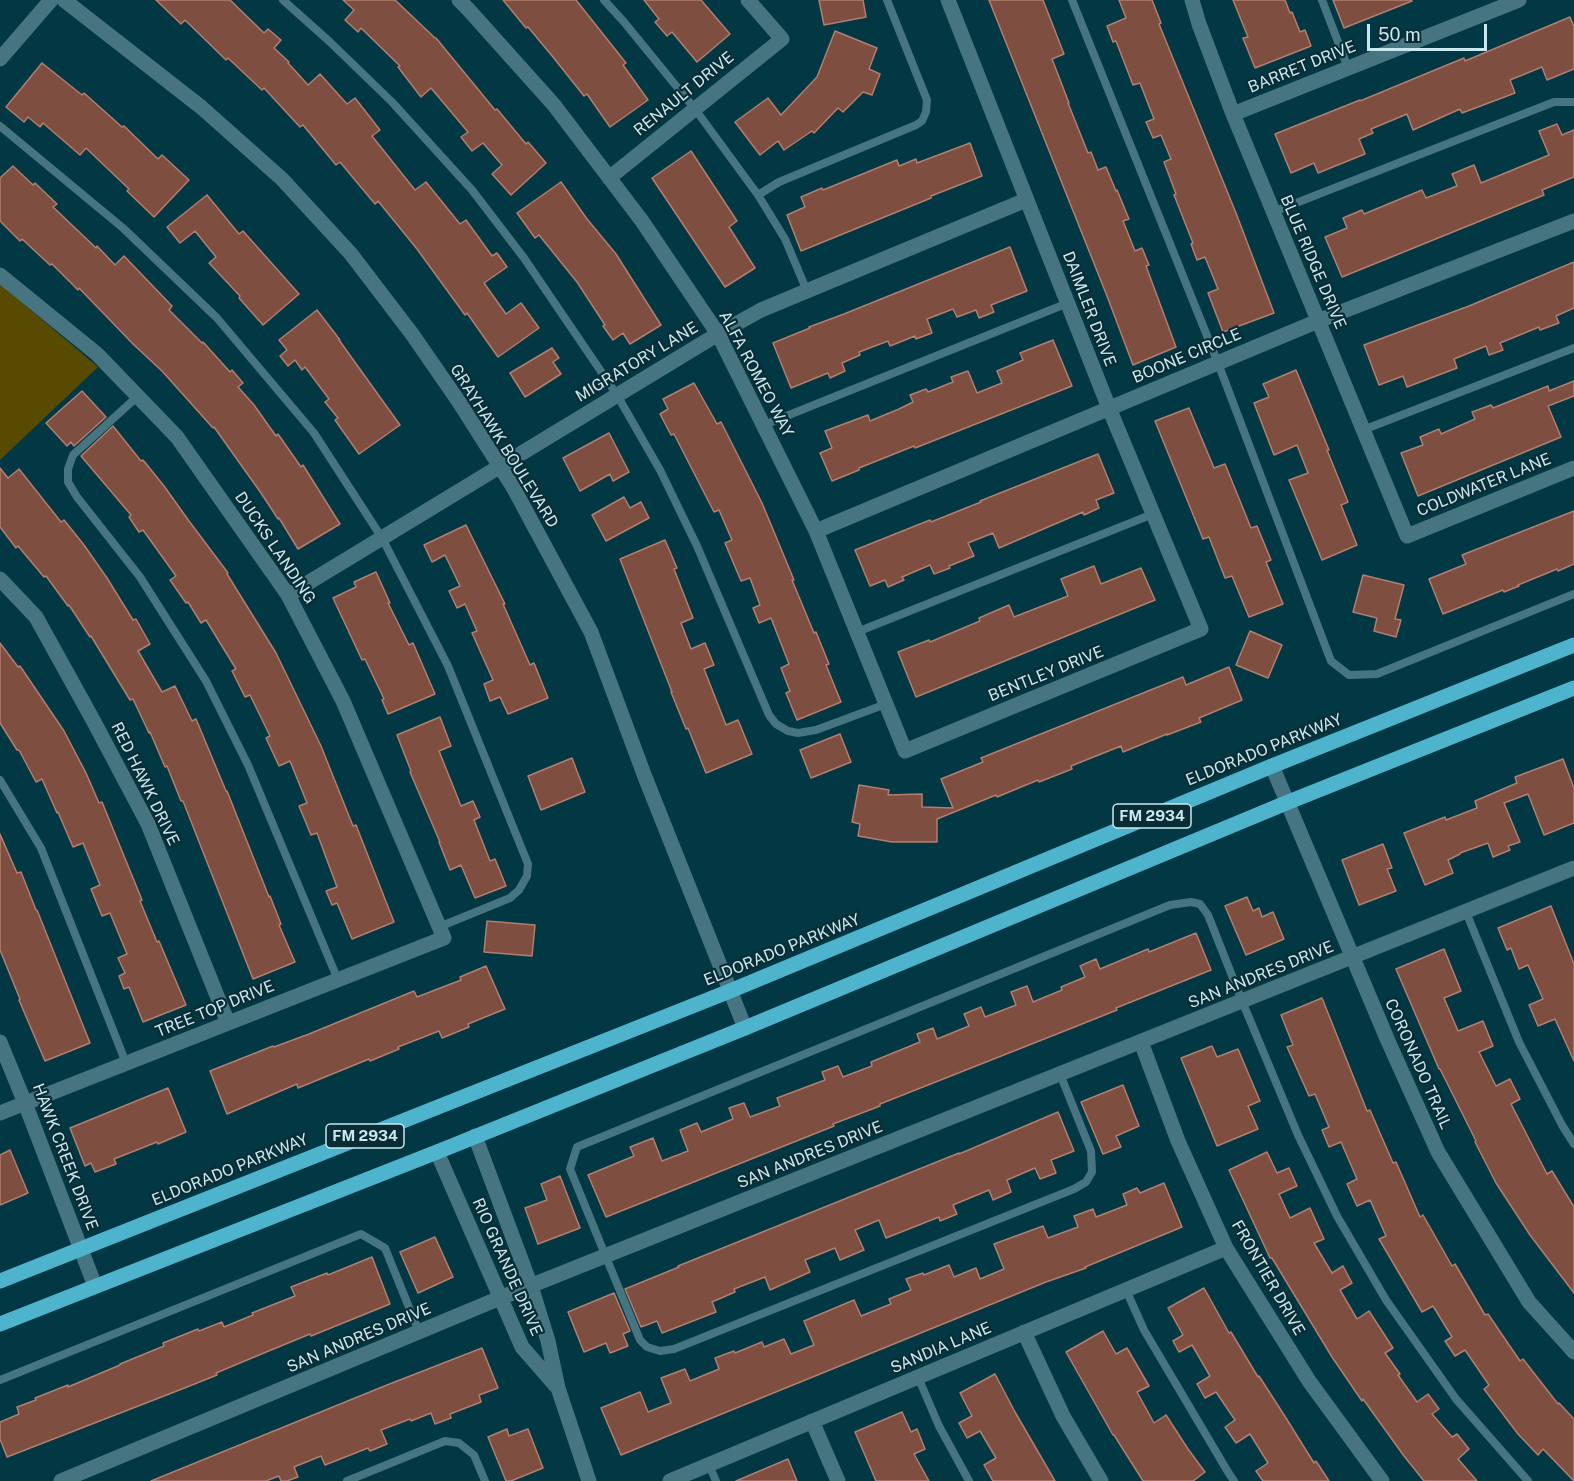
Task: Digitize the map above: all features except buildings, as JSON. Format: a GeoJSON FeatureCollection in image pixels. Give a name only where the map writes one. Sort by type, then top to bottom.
{"type":"FeatureCollection","features":[{"type":"Feature","properties":{"kind":"main road","name":"ELDORADO PARKWAY"},"geometry":{"type":"LineString","coordinates":[[0,1281],[730,991],[1272,766],[1574,645]]}},
{"type":"Feature","properties":{"kind":"main road","name":"FM 2934"},"geometry":{"type":"LineString","coordinates":[[0,1324],[745,1028],[1286,803],[1574,688]]}},
{"type":"Feature","properties":{"kind":"street"},"geometry":{"type":"LineString","coordinates":[[0,59],[51,0]]}},
{"type":"Feature","properties":{"kind":"street","name":"GRAYHAWK BOULEVARD"},"geometry":{"type":"LineString","coordinates":[[64,0],[201,107],[282,179],[351,254],[459,402],[513,488],[591,632],[645,777],[745,1028]]}},
{"type":"Feature","properties":{"kind":"street","name":"ALFA ROMEO WAY"},"geometry":{"type":"LineString","coordinates":[[459,0],[554,105],[642,221],[718,334],[816,531],[905,751]]}},
{"type":"Feature","properties":{"kind":"street","name":"RENAULT DRIVE"},"geometry":{"type":"LineString","coordinates":[[609,178],[782,39],[748,0]]}},
{"type":"Feature","properties":{"kind":"street","name":"DAIMLER DRIVE"},"geometry":{"type":"LineString","coordinates":[[948,0],[1109,408],[1201,629]]}},
{"type":"Feature","properties":{"kind":"street","name":"BLUE RIDGE DRIVE"},"geometry":{"type":"LineString","coordinates":[[1192,0],[1233,114],[1407,536]]}},
{"type":"Feature","properties":{"kind":"street","name":"BARRET DRIVE"},"geometry":{"type":"LineString","coordinates":[[1233,114],[1519,0]]}},
{"type":"Feature","properties":{"kind":"street","name":"MIGRATORY LANE"},"geometry":{"type":"LineString","coordinates":[[288,595],[761,310],[1026,200]]}},
{"type":"Feature","properties":{"kind":"street","name":"BOONE CIRCLE"},"geometry":{"type":"LineString","coordinates":[[816,531],[1318,321],[1574,221]]}},
{"type":"Feature","properties":{"kind":"street","name":"DUCKS LANDING"},"geometry":{"type":"LineString","coordinates":[[0,275],[97,354],[177,437],[288,595],[343,701],[442,932]]}},
{"type":"Feature","properties":{"kind":"street","name":"COLDWATER LANE"},"geometry":{"type":"LineString","coordinates":[[1407,536],[1574,468]]}},
{"type":"Feature","properties":{"kind":"street","name":"RED HAWK DRIVE"},"geometry":{"type":"LineString","coordinates":[[0,579],[36,617],[148,824],[228,1023]]}},
{"type":"Feature","properties":{"kind":"street","name":"BENTLEY DRIVE"},"geometry":{"type":"LineString","coordinates":[[905,751],[1201,629]]}},
{"type":"Feature","properties":{"kind":"street","name":"CORONADO TRAIL"},"geometry":{"type":"LineString","coordinates":[[1272,766],[1352,958],[1438,1152],[1529,1302],[1574,1352]]}},
{"type":"Feature","properties":{"kind":"street","name":"SAN ANDRES DRIVE"},"geometry":{"type":"LineString","coordinates":[[61,1481],[500,1298],[1574,868]]}},
{"type":"Feature","properties":{"kind":"street","name":"TREE TOP DRIVE"},"geometry":{"type":"LineString","coordinates":[[0,1113],[338,980],[442,932]]}},
{"type":"Feature","properties":{"kind":"street","name":"HAWK CREEK DRIVE"},"geometry":{"type":"LineString","coordinates":[[0,1042],[26,1103],[95,1286]]}},
{"type":"Feature","properties":{"kind":"street","name":"FRONTIER DRIVE"},"geometry":{"type":"LineString","coordinates":[[1141,1042],[1178,1141],[1226,1248],[1309,1381],[1382,1481]]}},
{"type":"Feature","properties":{"kind":"street","name":"RIO GRANDE DRIVE"},"geometry":{"type":"LineString","coordinates":[[476,1136],[531,1286],[548,1341],[558,1388],[589,1481]]}},
{"type":"Feature","properties":{"kind":"street","name":"RIO GRANDE DRIVE"},"geometry":{"type":"LineString","coordinates":[[437,1152],[522,1347],[558,1388]]}},
{"type":"Feature","properties":{"kind":"street","name":"SANDIA LANE"},"geometry":{"type":"LineString","coordinates":[[670,1481],[1226,1248]]}},
{"type":"Feature","properties":{"kind":"street"},"geometry":{"type":"LineString","coordinates":[[1024,1332],[1063,1416],[1101,1481]]}},
{"type":"Feature","properties":{"kind":"street"},"geometry":{"type":"LineString","coordinates":[[812,1421],[838,1481]]}},
{"type":"Feature","properties":{"kind":"lane"},"geometry":{"type":"LineString","coordinates":[[283,0],[392,102],[472,190],[524,258],[617,395],[660,470],[697,546],[766,708],[776,724],[788,731],[798,733],[816,730],[886,704]]}},
{"type":"Feature","properties":{"kind":"lane"},"geometry":{"type":"LineString","coordinates":[[604,0],[695,109],[758,195],[785,239],[807,291]]}},
{"type":"Feature","properties":{"kind":"lane"},"geometry":{"type":"LineString","coordinates":[[758,195],[779,182],[922,121],[926,112],[927,100],[887,0]]}},
{"type":"Feature","properties":{"kind":"lane"},"geometry":{"type":"LineString","coordinates":[[1072,0],[1218,363],[1331,661],[1349,675],[1377,674],[1574,594]]}},
{"type":"Feature","properties":{"kind":"lane"},"geometry":{"type":"LineString","coordinates":[[1322,0],[1348,68]]}},
{"type":"Feature","properties":{"kind":"lane"},"geometry":{"type":"LineString","coordinates":[[1273,212],[1554,102],[1574,102]]}},
{"type":"Feature","properties":{"kind":"lane"},"geometry":{"type":"LineString","coordinates":[[0,126],[123,228],[217,318],[314,433],[382,538],[448,666],[528,864],[527,876],[519,890],[510,898],[442,932]]}},
{"type":"Feature","properties":{"kind":"lane"},"geometry":{"type":"LineString","coordinates":[[764,425],[1068,303]]}},
{"type":"Feature","properties":{"kind":"lane"},"geometry":{"type":"LineString","coordinates":[[1363,430],[1574,348]]}},
{"type":"Feature","properties":{"kind":"lane"},"geometry":{"type":"LineString","coordinates":[[138,396],[73,455],[68,469],[68,482],[77,497],[140,577],[206,681],[248,765],[338,980]]}},
{"type":"Feature","properties":{"kind":"lane"},"geometry":{"type":"LineString","coordinates":[[857,632],[1153,514]]}},
{"type":"Feature","properties":{"kind":"lane"},"geometry":{"type":"LineString","coordinates":[[0,780],[41,848],[126,1063]]}},
{"type":"Feature","properties":{"kind":"lane"},"geometry":{"type":"LineString","coordinates":[[1060,1074],[1091,1151],[1092,1172],[1086,1182],[1052,1198],[674,1349],[660,1350],[647,1347],[640,1340],[570,1169],[577,1147],[1161,908],[1181,902],[1200,904],[1208,915],[1298,1135],[1332,1206],[1386,1300],[1456,1400],[1528,1481]]}},
{"type":"Feature","properties":{"kind":"lane"},"geometry":{"type":"LineString","coordinates":[[1466,912],[1519,1042],[1574,1144]]}},
{"type":"Feature","properties":{"kind":"lane"},"geometry":{"type":"LineString","coordinates":[[0,1380],[361,1234],[385,1248],[419,1332]]}},
{"type":"Feature","properties":{"kind":"lane"},"geometry":{"type":"LineString","coordinates":[[1126,1290],[1144,1330],[1234,1481]]}},
{"type":"Feature","properties":{"kind":"lane"},"geometry":{"type":"LineString","coordinates":[[918,1377],[939,1426],[969,1481]]}},
{"type":"Feature","properties":{"kind":"lane"},"geometry":{"type":"LineString","coordinates":[[347,1481],[445,1441],[459,1443],[474,1455],[485,1481]]}},
{"type":"Feature","properties":{"kind":"lane"},"geometry":{"type":"LineString","coordinates":[[709,1465],[716,1481]]}},
{"type":"Feature","properties":{"kind":"shaded area"},"geometry":{"type":"Polygon","coordinates":[[[0,284],[98,367],[0,460],[0,284]]]}}]}
